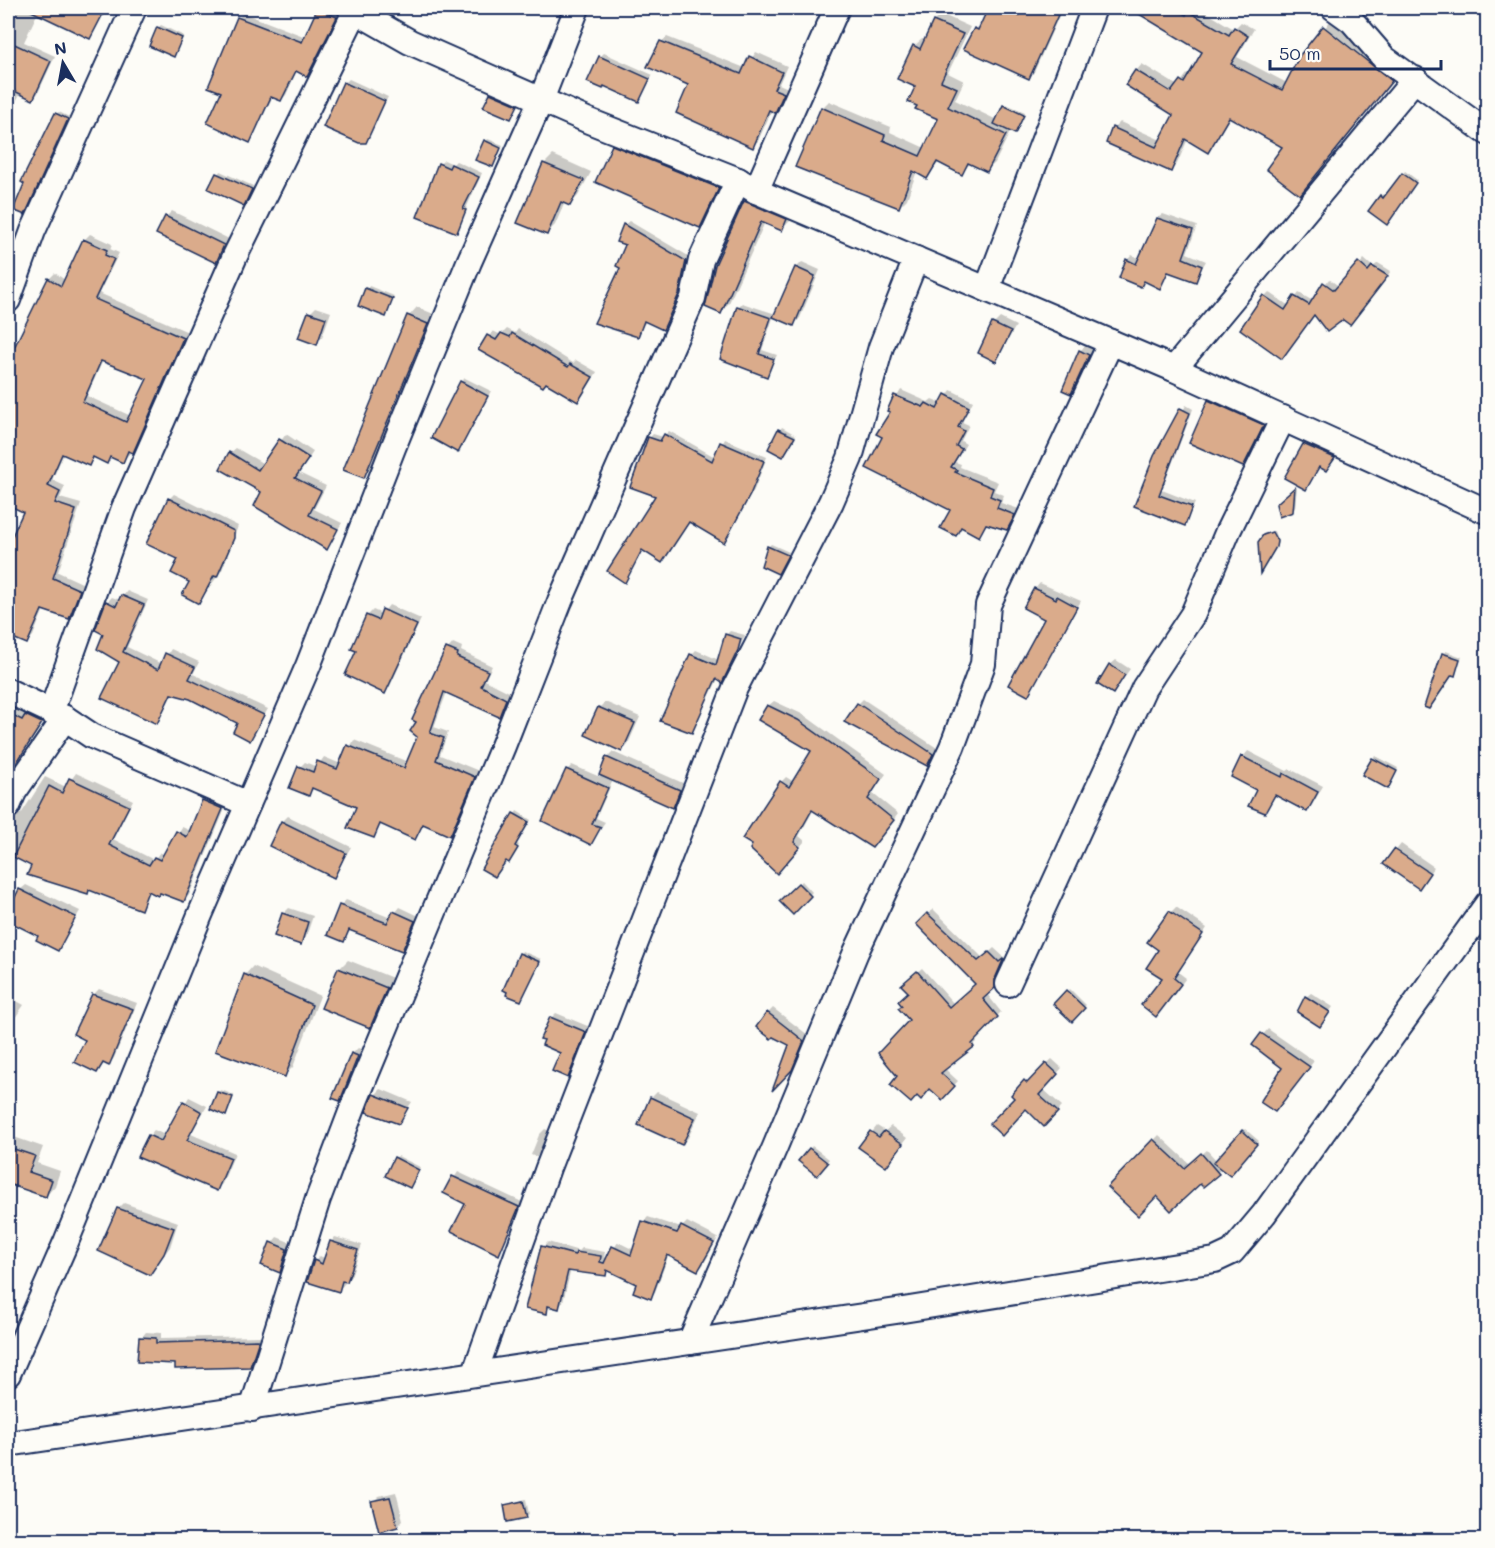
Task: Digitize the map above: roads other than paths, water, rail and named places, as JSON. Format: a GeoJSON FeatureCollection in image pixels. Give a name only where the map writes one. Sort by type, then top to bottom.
{"type":"FeatureCollection","features":[{"type":"Feature","properties":{"kind":"street"},"geometry":{"type":"LineString","coordinates":[[8,300],[33,231],[134,8]]}},
{"type":"Feature","properties":{"kind":"street"},"geometry":{"type":"LineString","coordinates":[[8,1374],[66,1242],[113,1123],[308,666],[469,262],[541,100],[577,8]]}},
{"type":"Feature","properties":{"kind":"street"},"geometry":{"type":"LineString","coordinates":[[252,1409],[318,1198],[352,1110],[503,746],[560,601],[693,298],[701,260],[747,185],[837,8]]}},
{"type":"Feature","properties":{"kind":"street"},"geometry":{"type":"LineString","coordinates":[[987,289],[1094,8]]}},
{"type":"Feature","properties":{"kind":"street"},"geometry":{"type":"LineString","coordinates":[[8,806],[58,715],[124,508],[235,256],[353,9],[410,42],[1174,369],[1488,512]]}},
{"type":"Feature","properties":{"kind":"street"},"geometry":{"type":"LineString","coordinates":[[1348,12],[1384,58],[1488,133]]}},
{"type":"Feature","properties":{"kind":"street"},"geometry":{"type":"LineString","coordinates":[[1174,369],[1415,80]]}},
{"type":"Feature","properties":{"kind":"street"},"geometry":{"type":"LineString","coordinates":[[475,1372],[548,1168],[735,688],[831,502],[850,458],[881,347],[916,259]]}},
{"type":"Feature","properties":{"kind":"street"},"geometry":{"type":"LineString","coordinates":[[690,1342],[775,1147],[855,952],[952,747],[982,664],[987,605],[1111,342]]}},
{"type":"Feature","properties":{"kind":"street"},"geometry":{"type":"LineString","coordinates":[[1008,984],[1144,688],[1192,614],[1228,531],[1283,418]]}},
{"type":"Feature","properties":{"kind":"street"},"geometry":{"type":"LineString","coordinates":[[8,691],[58,715],[92,736],[248,804]]}},
{"type":"Feature","properties":{"kind":"street"},"geometry":{"type":"LineString","coordinates":[[8,1444],[1177,1268],[1204,1263],[1227,1255],[1248,1235],[1299,1167],[1488,903]]}}]}
